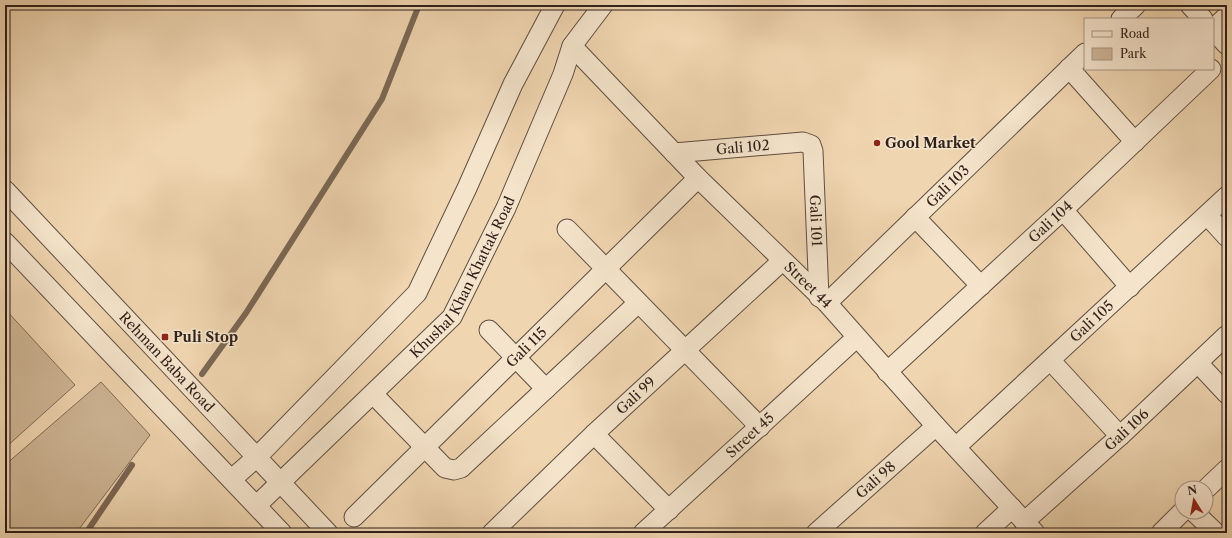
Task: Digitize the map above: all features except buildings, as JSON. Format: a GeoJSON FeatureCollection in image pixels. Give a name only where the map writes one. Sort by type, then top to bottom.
{"type":"FeatureCollection","features":[{"type":"Feature","properties":{"kind":"street","name":"Khushal Khan Khattak Road"},"geometry":{"type":"LineString","coordinates":[[232,479],[256,457],[417,293],[464,194],[513,84],[555,5]]}},
{"type":"Feature","properties":{"kind":"street","name":"Khushal Khan Khattak Road"},"geometry":{"type":"LineString","coordinates":[[257,505],[452,317],[506,208],[562,74],[572,46],[603,5]]}},
{"type":"Feature","properties":{"kind":"street"},"geometry":{"type":"LineString","coordinates":[[1122,18],[1136,5]]}},
{"type":"Feature","properties":{"kind":"street"},"geometry":{"type":"LineString","coordinates":[[1190,5],[1201,18]]}},
{"type":"Feature","properties":{"kind":"street"},"geometry":{"type":"LineString","coordinates":[[1214,29],[1227,16]]}},
{"type":"Feature","properties":{"kind":"street"},"geometry":{"type":"LineString","coordinates":[[1214,31],[1227,45]]}},
{"type":"Feature","properties":{"kind":"street","name":"Street 44"},"geometry":{"type":"LineString","coordinates":[[572,46],[698,178],[823,300],[1024,521]]}},
{"type":"Feature","properties":{"kind":"street","name":"Gali 103"},"geometry":{"type":"LineString","coordinates":[[823,300],[915,217],[1084,53]]}},
{"type":"Feature","properties":{"kind":"street","name":"Gali 104"},"geometry":{"type":"LineString","coordinates":[[1214,66],[1227,54]]}},
{"type":"Feature","properties":{"kind":"street"},"geometry":{"type":"LineString","coordinates":[[1069,68],[1135,142]]}},
{"type":"Feature","properties":{"kind":"street","name":"Gali 104"},"geometry":{"type":"LineString","coordinates":[[887,372],[1063,210],[1210,70]]}},
{"type":"Feature","properties":{"kind":"street","name":"Gali 102"},"geometry":{"type":"LineString","coordinates":[[674,153],[803,142],[811,145]]}},
{"type":"Feature","properties":{"kind":"street","name":"Gali 101"},"geometry":{"type":"LineString","coordinates":[[811,145],[813,151],[823,300]]}},
{"type":"Feature","properties":{"kind":"street","name":"Gali 115"},"geometry":{"type":"LineString","coordinates":[[354,518],[426,449],[605,268],[698,178]]}},
{"type":"Feature","properties":{"kind":"street","name":"Rehman Baba Road"},"geometry":{"type":"LineString","coordinates":[[5,190],[256,457],[282,482],[328,533]]}},
{"type":"Feature","properties":{"kind":"street","name":"Gali 105"},"geometry":{"type":"LineString","coordinates":[[956,447],[1051,361],[1227,196]]}},
{"type":"Feature","properties":{"kind":"street"},"geometry":{"type":"LineString","coordinates":[[1063,210],[1130,286]]}},
{"type":"Feature","properties":{"kind":"street"},"geometry":{"type":"LineString","coordinates":[[1207,215],[1227,237]]}},
{"type":"Feature","properties":{"kind":"street"},"geometry":{"type":"LineString","coordinates":[[915,217],[981,286]]}},
{"type":"Feature","properties":{"kind":"street"},"geometry":{"type":"LineString","coordinates":[[567,229],[760,427]]}},
{"type":"Feature","properties":{"kind":"street"},"geometry":{"type":"LineString","coordinates":[[5,242],[282,533]]}},
{"type":"Feature","properties":{"kind":"street","name":"Gali 99"},"geometry":{"type":"LineString","coordinates":[[498,531],[594,434],[782,261]]}},
{"type":"Feature","properties":{"kind":"street"},"geometry":{"type":"LineString","coordinates":[[372,394],[445,468],[454,470],[461,468],[638,303]]}},
{"type":"Feature","properties":{"kind":"street"},"geometry":{"type":"LineString","coordinates":[[489,330],[546,389]]}},
{"type":"Feature","properties":{"kind":"street","name":"Gali 106"},"geometry":{"type":"LineString","coordinates":[[985,533],[1024,521],[1120,436],[1227,335]]}},
{"type":"Feature","properties":{"kind":"street","name":"Street 45"},"geometry":{"type":"LineString","coordinates":[[644,533],[856,338]]}},
{"type":"Feature","properties":{"kind":"street"},"geometry":{"type":"LineString","coordinates":[[1051,361],[1120,436]]}},
{"type":"Feature","properties":{"kind":"street"},"geometry":{"type":"LineString","coordinates":[[1198,363],[1227,394]]}},
{"type":"Feature","properties":{"kind":"street","name":"Gali 98"},"geometry":{"type":"LineString","coordinates":[[816,533],[936,426]]}},
{"type":"Feature","properties":{"kind":"street"},"geometry":{"type":"LineString","coordinates":[[594,434],[668,510]]}},
{"type":"Feature","properties":{"kind":"street"},"geometry":{"type":"LineString","coordinates":[[1214,482],[1227,469]]}},
{"type":"Feature","properties":{"kind":"street"},"geometry":{"type":"LineString","coordinates":[[1161,533],[1174,520]]}},
{"type":"Feature","properties":{"kind":"street"},"geometry":{"type":"LineString","coordinates":[[1202,520],[1216,533]]}},
{"type":"Feature","properties":{"kind":"green space"},"geometry":{"type":"Polygon","coordinates":[[[5,309],[75,385],[5,448],[5,309]]]}},
{"type":"Feature","properties":{"kind":"green space"},"geometry":{"type":"Polygon","coordinates":[[[101,382],[150,435],[76,533],[5,533],[5,465],[101,382]]]}},
{"type":"Feature","properties":{"kind":"waterway"},"geometry":{"type":"LineString","coordinates":[[202,374],[246,313],[382,99],[419,5]]}},
{"type":"Feature","properties":{"kind":"waterway"},"geometry":{"type":"LineString","coordinates":[[86,533],[132,465]]}},
{"type":"Feature","properties":{"kind":"place","name":"Gool Market"},"geometry":{"type":"Point","coordinates":[877,143]}},
{"type":"Feature","properties":{"kind":"place","name":"Puli Stop"},"geometry":{"type":"Point","coordinates":[165,337]}}]}
